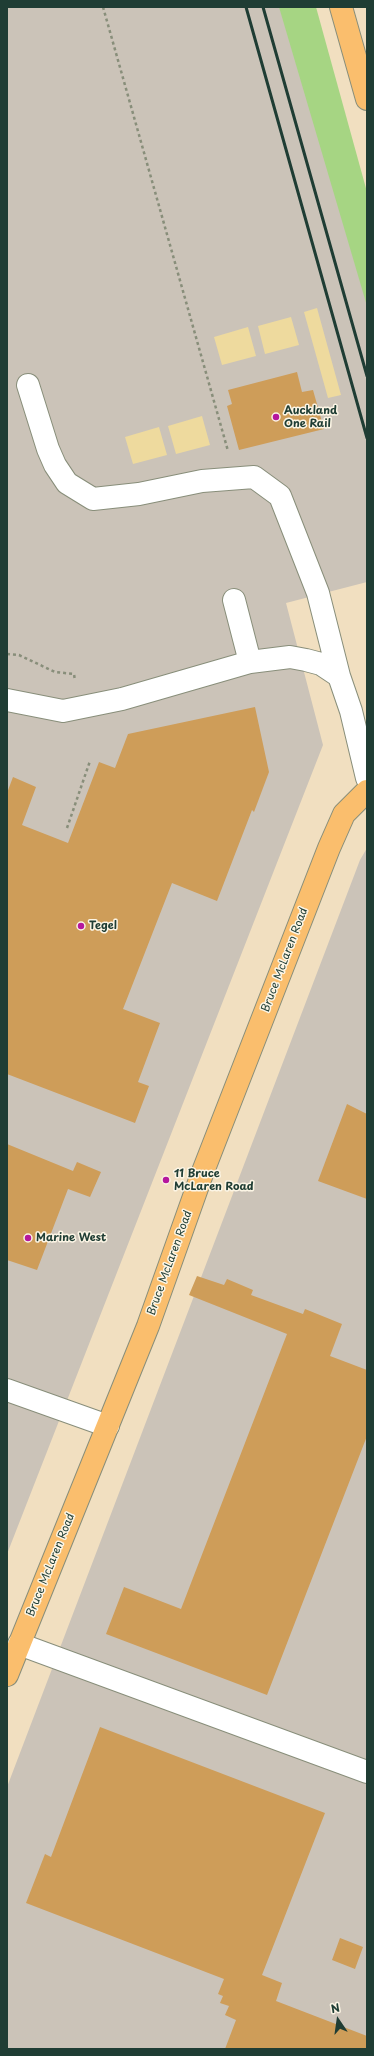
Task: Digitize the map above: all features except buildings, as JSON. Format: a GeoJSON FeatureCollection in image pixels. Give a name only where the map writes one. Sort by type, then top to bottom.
{"type":"FeatureCollection","features":[{"type":"Feature","properties":{"kind":"main road"},"geometry":{"type":"LineString","coordinates":[[341,7],[367,99]]}},
{"type":"Feature","properties":{"kind":"main road","name":"Bruce McLaren Road"},"geometry":{"type":"LineString","coordinates":[[7,1675],[148,1326],[202,1174],[329,848],[344,814],[367,791]]}},
{"type":"Feature","properties":{"kind":"lane"},"geometry":{"type":"LineString","coordinates":[[28,385],[48,449],[55,465],[67,483],[92,499],[139,494],[202,480],[254,477],[280,496],[318,593],[339,676],[351,711],[367,778]]}},
{"type":"Feature","properties":{"kind":"lane"},"geometry":{"type":"LineString","coordinates":[[234,600],[250,662]]}},
{"type":"Feature","properties":{"kind":"lane"},"geometry":{"type":"LineString","coordinates":[[7,700],[62,711],[122,699],[250,662],[290,657],[321,664],[339,676]]}},
{"type":"Feature","properties":{"kind":"lane"},"geometry":{"type":"LineString","coordinates":[[7,1390],[108,1426]]}},
{"type":"Feature","properties":{"kind":"lane"},"geometry":{"type":"LineString","coordinates":[[19,1644],[367,1772]]}},
{"type":"Feature","properties":{"kind":"path"},"geometry":{"type":"LineString","coordinates":[[103,7],[230,457],[254,477]]}},
{"type":"Feature","properties":{"kind":"path"},"geometry":{"type":"LineString","coordinates":[[7,654],[19,655],[55,672],[74,674],[75,681]]}},
{"type":"Feature","properties":{"kind":"path"},"geometry":{"type":"LineString","coordinates":[[67,828],[90,761]]}},
{"type":"Feature","properties":{"kind":"shaded area"},"geometry":{"type":"Polygon","coordinates":[[[7,7],[285,7],[367,279],[367,582],[286,603],[323,745],[7,1554],[7,7]]]}},
{"type":"Feature","properties":{"kind":"shaded area"},"geometry":{"type":"Polygon","coordinates":[[[367,848],[367,2049],[7,2049],[7,1787],[360,860],[367,848]]]}},
{"type":"Feature","properties":{"kind":"green space"},"geometry":{"type":"Polygon","coordinates":[[[279,7],[316,7],[367,192],[367,306],[279,7]]]}},
{"type":"Feature","properties":{"kind":"sand"},"geometry":{"type":"Polygon","coordinates":[[[317,308],[341,395],[328,398],[304,312],[317,308]]]}},
{"type":"Feature","properties":{"kind":"sand"},"geometry":{"type":"Polygon","coordinates":[[[291,317],[299,345],[265,354],[258,326],[291,317]]]}},
{"type":"Feature","properties":{"kind":"sand"},"geometry":{"type":"Polygon","coordinates":[[[248,327],[256,356],[222,365],[214,337],[248,327]]]}},
{"type":"Feature","properties":{"kind":"sand"},"geometry":{"type":"Polygon","coordinates":[[[202,416],[210,445],[176,454],[168,426],[202,416]]]}},
{"type":"Feature","properties":{"kind":"sand"},"geometry":{"type":"Polygon","coordinates":[[[159,427],[167,455],[133,464],[125,437],[159,427]]]}},
{"type":"Feature","properties":{"kind":"railway"},"geometry":{"type":"LineString","coordinates":[[246,7],[367,438]]}},
{"type":"Feature","properties":{"kind":"railway"},"geometry":{"type":"LineString","coordinates":[[263,7],[367,376]]}},
{"type":"Feature","properties":{"kind":"place","name":"Auckland One Rail"},"geometry":{"type":"Point","coordinates":[276,417]}},
{"type":"Feature","properties":{"kind":"place","name":"Tegel"},"geometry":{"type":"Point","coordinates":[81,926]}},
{"type":"Feature","properties":{"kind":"place","name":"11 Bruce McLaren Road"},"geometry":{"type":"Point","coordinates":[166,1180]}},
{"type":"Feature","properties":{"kind":"place","name":"Marine West"},"geometry":{"type":"Point","coordinates":[28,1238]}}]}
